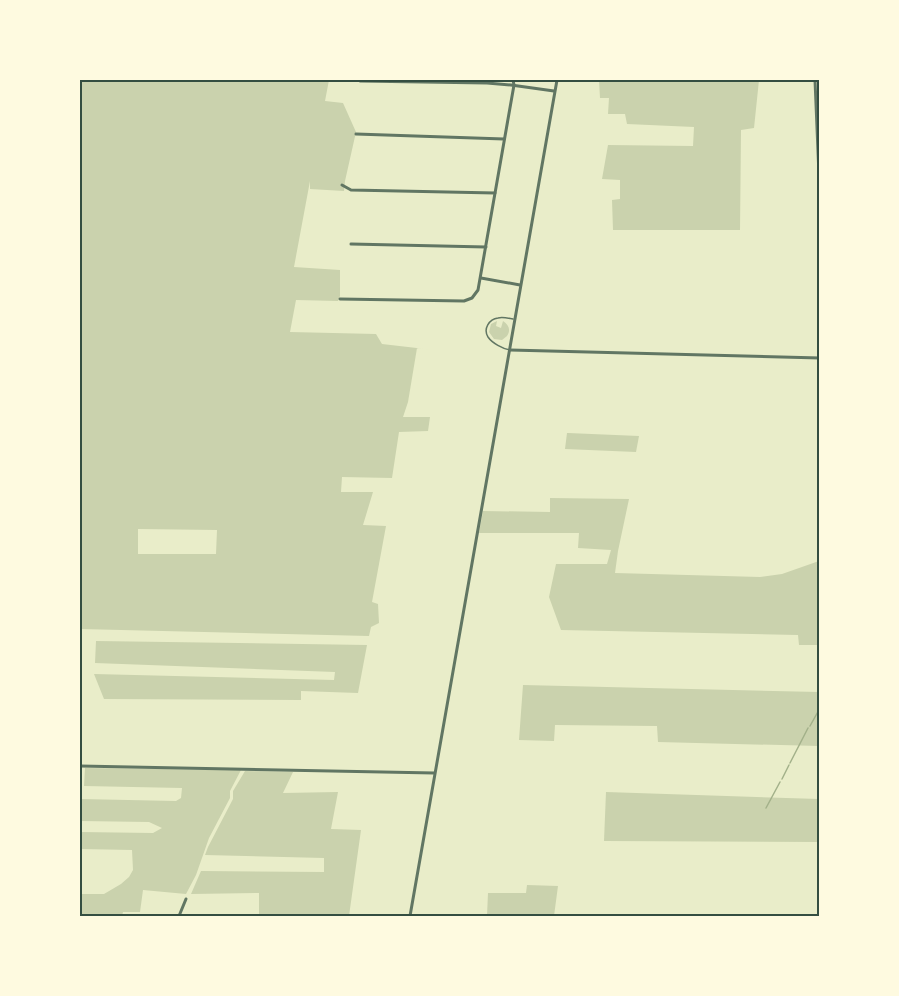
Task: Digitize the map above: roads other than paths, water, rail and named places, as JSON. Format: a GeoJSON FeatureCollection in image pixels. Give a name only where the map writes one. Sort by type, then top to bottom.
{"type":"FeatureCollection","features":[{"type":"Feature","properties":{"kind":"street"},"geometry":{"type":"LineString","coordinates":[[340,299],[464,301],[472,298],[478,290],[481,278],[513,80]]}},
{"type":"Feature","properties":{"kind":"street"},"geometry":{"type":"LineString","coordinates":[[410,916],[556,80]]}},
{"type":"Feature","properties":{"kind":"street"},"geometry":{"type":"LineString","coordinates":[[815,80],[819,199]]}},
{"type":"Feature","properties":{"kind":"street"},"geometry":{"type":"LineString","coordinates":[[360,81],[514,85],[554,91]]}},
{"type":"Feature","properties":{"kind":"street"},"geometry":{"type":"LineString","coordinates":[[356,134],[504,139]]}},
{"type":"Feature","properties":{"kind":"street"},"geometry":{"type":"LineString","coordinates":[[342,185],[351,190],[495,193]]}},
{"type":"Feature","properties":{"kind":"street"},"geometry":{"type":"LineString","coordinates":[[351,244],[486,247]]}},
{"type":"Feature","properties":{"kind":"street"},"geometry":{"type":"LineString","coordinates":[[481,278],[520,285]]}},
{"type":"Feature","properties":{"kind":"street"},"geometry":{"type":"LineString","coordinates":[[510,350],[819,358]]}},
{"type":"Feature","properties":{"kind":"street"},"geometry":{"type":"LineString","coordinates":[[80,766],[434,773]]}},
{"type":"Feature","properties":{"kind":"street"},"geometry":{"type":"LineString","coordinates":[[179,916],[186,899]]}},
{"type":"Feature","properties":{"kind":"lane"},"geometry":{"type":"LineString","coordinates":[[510,350],[490,340],[486,332],[492,320],[514,319]]}},
{"type":"Feature","properties":{"kind":"waterway"},"geometry":{"type":"LineString","coordinates":[[810,726],[820,708]]}},
{"type":"Feature","properties":{"kind":"waterway"},"geometry":{"type":"LineString","coordinates":[[790,763],[808,728]]}},
{"type":"Feature","properties":{"kind":"waterway"},"geometry":{"type":"LineString","coordinates":[[782,779],[789,765]]}},
{"type":"Feature","properties":{"kind":"waterway"},"geometry":{"type":"LineString","coordinates":[[766,808],[780,782]]}}]}
